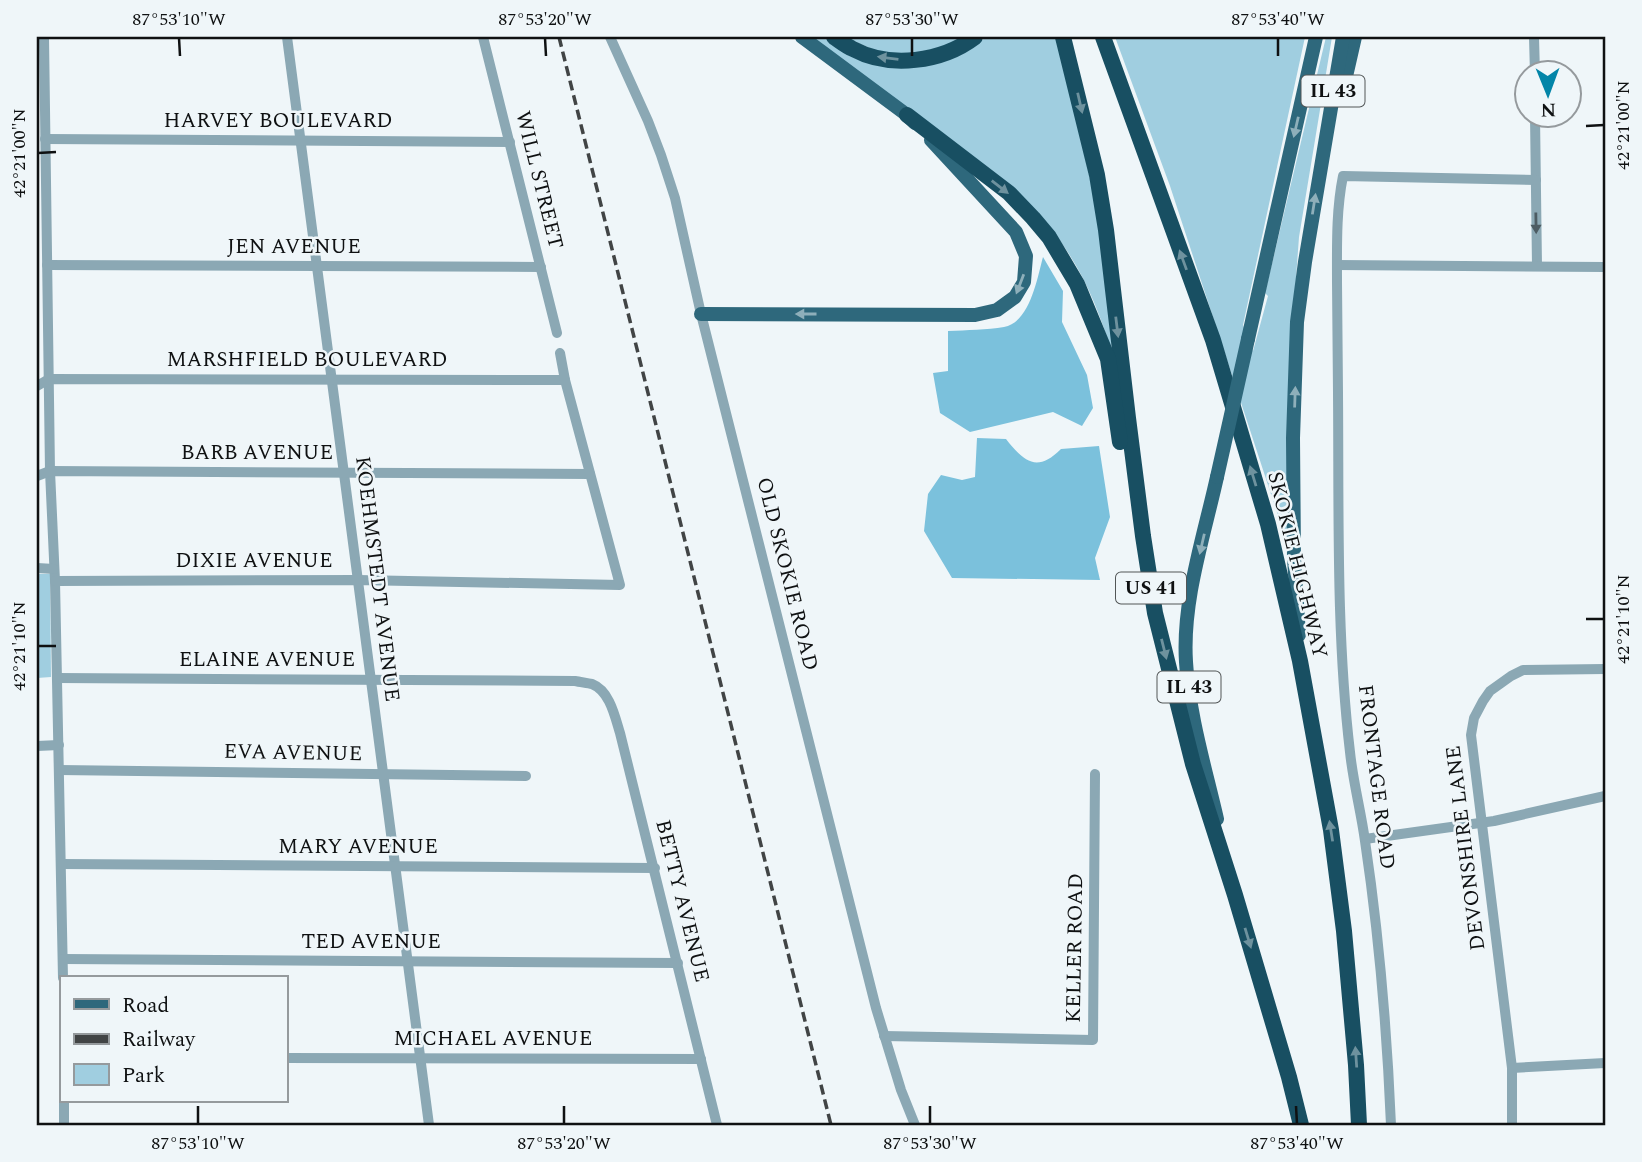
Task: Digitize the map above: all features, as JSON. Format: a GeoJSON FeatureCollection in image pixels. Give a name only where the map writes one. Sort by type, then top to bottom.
{"type":"FeatureCollection","features":[{"type":"Feature","properties":{"kind":"highway"},"geometry":{"type":"LineString","coordinates":[[834,37],[855,50],[877,57],[916,60],[943,54],[975,37]]}},
{"type":"Feature","properties":{"kind":"highway","name":"US 41"},"geometry":{"type":"LineString","coordinates":[[1063,37],[1097,176],[1106,230],[1143,536],[1155,613],[1193,764],[1235,895],[1301,1125]]}},
{"type":"Feature","properties":{"kind":"highway","name":"SKOKIE HIGHWAY"},"geometry":{"type":"LineString","coordinates":[[1103,37],[1213,340],[1268,524],[1300,661],[1331,830],[1352,1007],[1359,1125]]}},
{"type":"Feature","properties":{"kind":"highway"},"geometry":{"type":"LineString","coordinates":[[907,115],[1009,193],[1049,237],[1077,284],[1108,359],[1133,531],[1155,613]]}},
{"type":"Feature","properties":{"kind":"main road"},"geometry":{"type":"LineString","coordinates":[[701,314],[975,315],[997,310],[1015,297],[1024,282],[1026,256],[1016,232],[1004,217],[907,115],[802,37]]}},
{"type":"Feature","properties":{"kind":"main road","name":"IL 43"},"geometry":{"type":"LineString","coordinates":[[1235,895],[1191,703],[1186,660],[1187,618],[1316,37]]}},
{"type":"Feature","properties":{"kind":"main road","name":"IL 43"},"geometry":{"type":"LineString","coordinates":[[1300,661],[1294,545],[1293,438],[1297,322],[1343,37]]}},
{"type":"Feature","properties":{"kind":"main road"},"geometry":{"type":"LineString","coordinates":[[1324,145],[1339,106],[1355,37]]}},
{"type":"Feature","properties":{"kind":"street"},"geometry":{"type":"LineString","coordinates":[[44,37],[41,118],[45,139],[41,208],[47,265],[42,298],[49,379],[63,976]]}},
{"type":"Feature","properties":{"kind":"street","name":"KOEHMSTEDT AVENUE"},"geometry":{"type":"LineString","coordinates":[[288,37],[429,1125]]}},
{"type":"Feature","properties":{"kind":"street","name":"WILL STREET"},"geometry":{"type":"LineString","coordinates":[[483,37],[557,333]]}},
{"type":"Feature","properties":{"kind":"street","name":"OLD SKOKIE ROAD"},"geometry":{"type":"LineString","coordinates":[[610,37],[648,121],[675,198],[701,314],[884,1035],[915,1125]]}},
{"type":"Feature","properties":{"kind":"street"},"geometry":{"type":"LineString","coordinates":[[1534,37],[1535,60]]}},
{"type":"Feature","properties":{"kind":"street"},"geometry":{"type":"LineString","coordinates":[[1535,130],[1537,266]]}},
{"type":"Feature","properties":{"kind":"street","name":"HARVEY BOULEVARD"},"geometry":{"type":"LineString","coordinates":[[45,139],[510,142]]}},
{"type":"Feature","properties":{"kind":"street","name":"FRONTAGE ROAD"},"geometry":{"type":"LineString","coordinates":[[1391,1125],[1381,987],[1365,839],[1350,752],[1343,675],[1339,585],[1338,201],[1343,176],[1536,180]]}},
{"type":"Feature","properties":{"kind":"street","name":"JEN AVENUE"},"geometry":{"type":"LineString","coordinates":[[47,265],[541,267]]}},
{"type":"Feature","properties":{"kind":"street"},"geometry":{"type":"LineString","coordinates":[[1337,265],[1605,267]]}},
{"type":"Feature","properties":{"kind":"street"},"geometry":{"type":"LineString","coordinates":[[560,353],[590,474]]}},
{"type":"Feature","properties":{"kind":"street"},"geometry":{"type":"LineString","coordinates":[[37,386],[49,379]]}},
{"type":"Feature","properties":{"kind":"street","name":"MARSHFIELD BOULEVARD"},"geometry":{"type":"LineString","coordinates":[[49,379],[565,380]]}},
{"type":"Feature","properties":{"kind":"street"},"geometry":{"type":"LineString","coordinates":[[37,476],[50,471]]}},
{"type":"Feature","properties":{"kind":"street","name":"BARB AVENUE"},"geometry":{"type":"LineString","coordinates":[[50,471],[590,474]]}},
{"type":"Feature","properties":{"kind":"street","name":"DIXIE AVENUE"},"geometry":{"type":"LineString","coordinates":[[55,581],[358,580],[620,585],[590,474]]}},
{"type":"Feature","properties":{"kind":"street"},"geometry":{"type":"LineString","coordinates":[[37,568],[54,569]]}},
{"type":"Feature","properties":{"kind":"street","name":"DEVONSHIRE LANE"},"geometry":{"type":"LineString","coordinates":[[1512,1125],[1512,1068],[1471,735],[1474,718],[1490,691],[1523,670],[1605,670]]}},
{"type":"Feature","properties":{"kind":"street","name":"ELAINE AVENUE"},"geometry":{"type":"LineString","coordinates":[[57,678],[575,681],[594,685],[601,691]]}},
{"type":"Feature","properties":{"kind":"street","name":"BETTY AVENUE"},"geometry":{"type":"LineString","coordinates":[[601,691],[612,708],[620,733],[717,1125]]}},
{"type":"Feature","properties":{"kind":"street"},"geometry":{"type":"LineString","coordinates":[[37,746],[59,745]]}},
{"type":"Feature","properties":{"kind":"street","name":"EVA AVENUE"},"geometry":{"type":"LineString","coordinates":[[59,770],[526,776]]}},
{"type":"Feature","properties":{"kind":"street","name":"KELLER ROAD"},"geometry":{"type":"LineString","coordinates":[[884,1035],[1093,1040],[1095,774]]}},
{"type":"Feature","properties":{"kind":"street"},"geometry":{"type":"LineString","coordinates":[[1365,839],[1483,823],[1605,796]]}},
{"type":"Feature","properties":{"kind":"street","name":"MARY AVENUE"},"geometry":{"type":"LineString","coordinates":[[62,864],[655,868]]}},
{"type":"Feature","properties":{"kind":"street","name":"TED AVENUE"},"geometry":{"type":"LineString","coordinates":[[63,959],[678,963]]}},
{"type":"Feature","properties":{"kind":"street","name":"MICHAEL AVENUE"},"geometry":{"type":"LineString","coordinates":[[287,1058],[701,1059]]}},
{"type":"Feature","properties":{"kind":"street"},"geometry":{"type":"LineString","coordinates":[[1512,1068],[1605,1063]]}},
{"type":"Feature","properties":{"kind":"street"},"geometry":{"type":"LineString","coordinates":[[64,1102],[64,1125]]}},
{"type":"Feature","properties":{"kind":"green space"},"geometry":{"type":"Polygon","coordinates":[[[812,37],[826,37],[866,60],[976,45],[986,37],[1058,37],[1095,201],[1110,306],[1112,353],[1087,286],[1062,244],[1041,218],[812,37]]]}},
{"type":"Feature","properties":{"kind":"green space"},"geometry":{"type":"Polygon","coordinates":[[[845,37],[969,37],[929,54],[883,54],[845,37]]]}},
{"type":"Feature","properties":{"kind":"green space"},"geometry":{"type":"Polygon","coordinates":[[[1115,37],[1305,37],[1243,325],[1253,351],[1268,296],[1265,293],[1326,37],[1332,37],[1299,237],[1289,523],[1286,540],[1170,186],[1115,37]]]}},
{"type":"Feature","properties":{"kind":"green space"},"geometry":{"type":"Polygon","coordinates":[[[37,574],[50,574],[51,677],[37,678],[37,574]]]}},
{"type":"Feature","properties":{"kind":"shaded area"},"geometry":{"type":"Polygon","coordinates":[[[1043,257],[1063,291],[1062,322],[1087,375],[1093,408],[1082,426],[1053,412],[970,432],[940,413],[933,373],[948,371],[948,331],[997,328],[1013,323],[1020,317],[1031,298],[1043,257]]]}},
{"type":"Feature","properties":{"kind":"shaded area"},"geometry":{"type":"Polygon","coordinates":[[[977,438],[1006,439],[1019,454],[1031,462],[1045,461],[1061,449],[1099,446],[1110,517],[1095,558],[1100,580],[952,578],[924,531],[928,494],[941,475],[962,480],[975,477],[977,438]]]}},
{"type":"Feature","properties":{"kind":"railway"},"geometry":{"type":"LineString","coordinates":[[559,37],[831,1125]]}}]}
